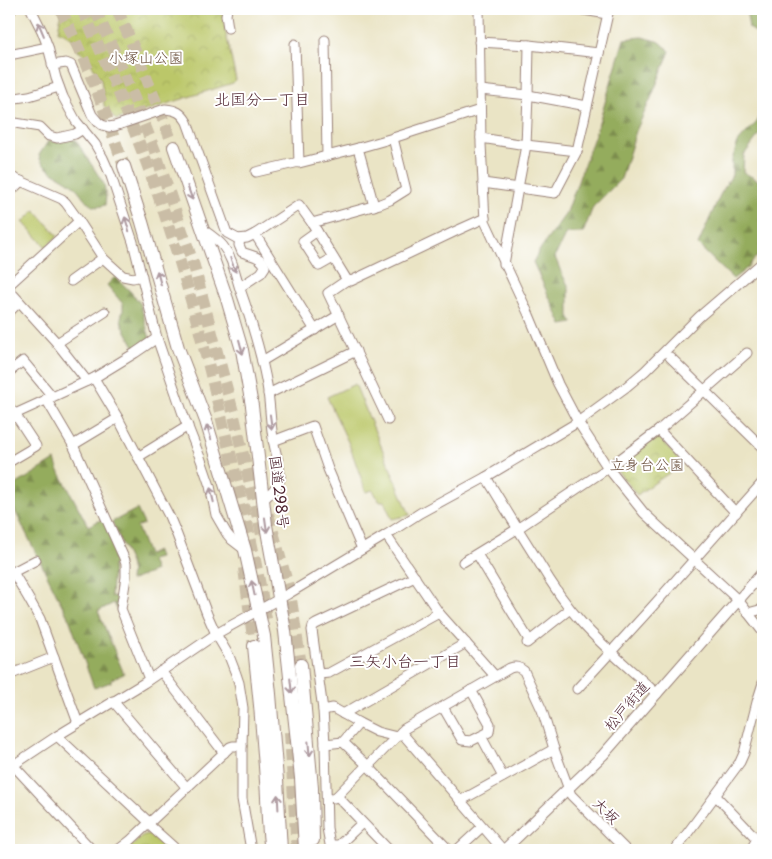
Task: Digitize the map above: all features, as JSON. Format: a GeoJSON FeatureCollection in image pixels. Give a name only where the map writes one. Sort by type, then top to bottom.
{"type":"FeatureCollection","features":[{"type":"Feature","properties":{"kind":"highway","name":"国道298号"},"geometry":{"type":"LineString","coordinates":[[174,147],[227,299],[242,350],[252,406],[266,525],[285,631],[300,778],[305,850]]}},
{"type":"Feature","properties":{"kind":"highway"},"geometry":{"type":"LineString","coordinates":[[124,166],[178,348],[206,421],[245,550],[264,636],[277,780],[281,850]]}},
{"type":"Feature","properties":{"kind":"highway"},"geometry":{"type":"LineString","coordinates":[[254,646],[271,850]]}},
{"type":"Feature","properties":{"kind":"highway"},"geometry":{"type":"LineString","coordinates":[[301,665],[312,788],[313,850]]}},
{"type":"Feature","properties":{"kind":"main road","name":"松戸街道"},"geometry":{"type":"LineString","coordinates":[[503,850],[603,756],[763,572]]}},
{"type":"Feature","properties":{"kind":"street"},"geometry":{"type":"LineString","coordinates":[[9,14],[12,9]]}},
{"type":"Feature","properties":{"kind":"street"},"geometry":{"type":"LineString","coordinates":[[31,9],[42,30],[59,87],[70,110],[95,144],[111,176],[133,242],[157,338],[202,460],[216,515],[232,540],[245,550]]}},
{"type":"Feature","properties":{"kind":"street"},"geometry":{"type":"LineString","coordinates":[[227,9],[228,28]]}},
{"type":"Feature","properties":{"kind":"street"},"geometry":{"type":"LineString","coordinates":[[479,9],[480,110],[485,221],[558,384],[578,422],[608,468],[644,513],[738,600],[763,632]]}},
{"type":"Feature","properties":{"kind":"street"},"geometry":{"type":"LineString","coordinates":[[483,183],[554,193],[577,151],[608,11],[578,9]]}},
{"type":"Feature","properties":{"kind":"street"},"geometry":{"type":"LineString","coordinates":[[325,40],[327,156]]}},
{"type":"Feature","properties":{"kind":"street"},"geometry":{"type":"LineString","coordinates":[[479,42],[529,45],[599,53]]}},
{"type":"Feature","properties":{"kind":"street"},"geometry":{"type":"LineString","coordinates":[[295,44],[299,162]]}},
{"type":"Feature","properties":{"kind":"street"},"geometry":{"type":"LineString","coordinates":[[504,264],[526,145],[529,45]]}},
{"type":"Feature","properties":{"kind":"street"},"geometry":{"type":"LineString","coordinates":[[9,55],[48,47]]}},
{"type":"Feature","properties":{"kind":"street"},"geometry":{"type":"LineString","coordinates":[[52,65],[66,63],[71,65],[92,114],[98,122],[105,126],[115,126],[165,109],[180,112],[187,122],[227,232],[240,239],[247,238],[299,206],[315,227],[347,280],[351,282],[485,218]]}},
{"type":"Feature","properties":{"kind":"street"},"geometry":{"type":"LineString","coordinates":[[9,99],[29,96],[59,87]]}},
{"type":"Feature","properties":{"kind":"street"},"geometry":{"type":"LineString","coordinates":[[480,90],[528,95],[587,106]]}},
{"type":"Feature","properties":{"kind":"street"},"geometry":{"type":"LineString","coordinates":[[256,172],[358,148],[480,110]]}},
{"type":"Feature","properties":{"kind":"street"},"geometry":{"type":"LineString","coordinates":[[9,122],[40,127],[49,136],[57,138],[75,134],[83,129]]}},
{"type":"Feature","properties":{"kind":"street"},"geometry":{"type":"LineString","coordinates":[[333,258],[319,266],[303,241],[315,227],[390,200],[406,190],[393,138]]}},
{"type":"Feature","properties":{"kind":"street"},"geometry":{"type":"LineString","coordinates":[[481,138],[577,151]]}},
{"type":"Feature","properties":{"kind":"street"},"geometry":{"type":"LineString","coordinates":[[358,148],[374,206]]}},
{"type":"Feature","properties":{"kind":"street"},"geometry":{"type":"LineString","coordinates":[[9,176],[62,199],[103,258],[123,276],[133,278],[142,276]]}},
{"type":"Feature","properties":{"kind":"street"},"geometry":{"type":"LineString","coordinates":[[9,192],[21,181]]}},
{"type":"Feature","properties":{"kind":"street"},"geometry":{"type":"LineString","coordinates":[[9,285],[79,221]]}},
{"type":"Feature","properties":{"kind":"street"},"geometry":{"type":"LineString","coordinates":[[202,229],[222,246],[235,268],[262,361],[280,478],[275,489],[263,500]]}},
{"type":"Feature","properties":{"kind":"street"},"geometry":{"type":"LineString","coordinates":[[255,234],[315,330]]}},
{"type":"Feature","properties":{"kind":"street"},"geometry":{"type":"LineString","coordinates":[[240,239],[240,249],[242,252],[259,258],[264,262],[265,267],[261,273],[240,287]]}},
{"type":"Feature","properties":{"kind":"street"},"geometry":{"type":"LineString","coordinates":[[71,281],[103,258]]}},
{"type":"Feature","properties":{"kind":"street"},"geometry":{"type":"LineString","coordinates":[[92,850],[11,767],[232,624],[279,599],[420,513],[486,477],[578,422],[645,371],[699,317],[763,262]]}},
{"type":"Feature","properties":{"kind":"street"},"geometry":{"type":"LineString","coordinates":[[347,280],[328,293],[388,420]]}},
{"type":"Feature","properties":{"kind":"street"},"geometry":{"type":"LineString","coordinates":[[9,290],[90,379],[118,418],[177,535],[207,614],[229,656],[239,683],[243,708],[242,798],[252,850]]}},
{"type":"Feature","properties":{"kind":"street"},"geometry":{"type":"LineString","coordinates":[[9,312],[19,302]]}},
{"type":"Feature","properties":{"kind":"street"},"geometry":{"type":"LineString","coordinates":[[56,343],[106,312]]}},
{"type":"Feature","properties":{"kind":"street"},"geometry":{"type":"LineString","coordinates":[[262,361],[339,315]]}},
{"type":"Feature","properties":{"kind":"street"},"geometry":{"type":"LineString","coordinates":[[9,462],[36,446],[12,410],[49,398],[90,379],[157,338]]}},
{"type":"Feature","properties":{"kind":"street"},"geometry":{"type":"LineString","coordinates":[[268,394],[356,351]]}},
{"type":"Feature","properties":{"kind":"street"},"geometry":{"type":"LineString","coordinates":[[463,562],[517,529],[608,468],[659,430],[748,353]]}},
{"type":"Feature","properties":{"kind":"street"},"geometry":{"type":"LineString","coordinates":[[670,357],[763,448]]}},
{"type":"Feature","properties":{"kind":"street"},"geometry":{"type":"LineString","coordinates":[[9,372],[22,361],[49,398],[124,558],[126,577],[121,609],[149,679]]}},
{"type":"Feature","properties":{"kind":"street"},"geometry":{"type":"LineString","coordinates":[[72,445],[118,418]]}},
{"type":"Feature","properties":{"kind":"street"},"geometry":{"type":"LineString","coordinates":[[138,457],[188,426]]}},
{"type":"Feature","properties":{"kind":"street"},"geometry":{"type":"LineString","coordinates":[[273,441],[313,426],[328,469],[362,549]]}},
{"type":"Feature","properties":{"kind":"street"},"geometry":{"type":"LineString","coordinates":[[659,430],[736,514]]}},
{"type":"Feature","properties":{"kind":"street"},"geometry":{"type":"LineString","coordinates":[[486,477],[517,529],[570,609],[611,653],[657,694]]}},
{"type":"Feature","properties":{"kind":"street"},"geometry":{"type":"LineString","coordinates":[[577,690],[763,482]]}},
{"type":"Feature","properties":{"kind":"street"},"geometry":{"type":"LineString","coordinates":[[386,535],[439,613],[494,676]]}},
{"type":"Feature","properties":{"kind":"street"},"geometry":{"type":"LineString","coordinates":[[477,554],[528,642],[570,609]]}},
{"type":"Feature","properties":{"kind":"street"},"geometry":{"type":"LineString","coordinates":[[36,560],[13,572],[40,619],[78,723]]}},
{"type":"Feature","properties":{"kind":"street"},"geometry":{"type":"LineString","coordinates":[[362,823],[339,844],[331,847],[327,828],[323,710],[312,630],[316,624],[415,577]]}},
{"type":"Feature","properties":{"kind":"street"},"geometry":{"type":"LineString","coordinates":[[748,613],[763,610]]}},
{"type":"Feature","properties":{"kind":"street"},"geometry":{"type":"LineString","coordinates":[[319,674],[329,674],[439,613]]}},
{"type":"Feature","properties":{"kind":"street"},"geometry":{"type":"LineString","coordinates":[[343,714],[466,643]]}},
{"type":"Feature","properties":{"kind":"street"},"geometry":{"type":"LineString","coordinates":[[9,676],[54,657]]}},
{"type":"Feature","properties":{"kind":"street"},"geometry":{"type":"LineString","coordinates":[[326,798],[336,798],[404,729],[494,676],[515,666],[524,671],[542,710],[568,789]]}},
{"type":"Feature","properties":{"kind":"street"},"geometry":{"type":"LineString","coordinates":[[161,671],[224,753]]}},
{"type":"Feature","properties":{"kind":"street"},"geometry":{"type":"LineString","coordinates":[[675,850],[740,762],[763,683]]}},
{"type":"Feature","properties":{"kind":"street"},"geometry":{"type":"LineString","coordinates":[[443,707],[462,740],[471,741],[489,732],[490,724],[471,690]]}},
{"type":"Feature","properties":{"kind":"street"},"geometry":{"type":"LineString","coordinates":[[113,701],[187,788]]}},
{"type":"Feature","properties":{"kind":"street"},"geometry":{"type":"LineString","coordinates":[[323,710],[333,708],[376,732],[399,735],[503,850]]}},
{"type":"Feature","properties":{"kind":"street"},"geometry":{"type":"LineString","coordinates":[[325,744],[343,742],[359,724]]}},
{"type":"Feature","properties":{"kind":"street"},"geometry":{"type":"LineString","coordinates":[[58,736],[177,850]]}},
{"type":"Feature","properties":{"kind":"street"},"geometry":{"type":"LineString","coordinates":[[481,736],[503,777]]}},
{"type":"Feature","properties":{"kind":"street"},"geometry":{"type":"LineString","coordinates":[[343,742],[368,765],[449,850]]}},
{"type":"Feature","properties":{"kind":"street"},"geometry":{"type":"LineString","coordinates":[[118,850],[149,824],[224,753],[233,746],[242,746]]}},
{"type":"Feature","properties":{"kind":"street"},"geometry":{"type":"LineString","coordinates":[[460,801],[554,749]]}},
{"type":"Feature","properties":{"kind":"street","name":"大坂"},"geometry":{"type":"LineString","coordinates":[[568,789],[571,795],[626,850]]}},
{"type":"Feature","properties":{"kind":"street"},"geometry":{"type":"LineString","coordinates":[[337,796],[386,849]]}},
{"type":"Feature","properties":{"kind":"street"},"geometry":{"type":"LineString","coordinates":[[716,796],[757,839],[753,846]]}},
{"type":"Feature","properties":{"kind":"street"},"geometry":{"type":"LineString","coordinates":[[456,850],[482,827]]}},
{"type":"Feature","properties":{"kind":"street"},"geometry":{"type":"LineString","coordinates":[[9,846],[12,850]]}},
{"type":"Feature","properties":{"kind":"green space","name":"小塚山公園"},"geometry":{"type":"Polygon","coordinates":[[[59,9],[224,9],[225,29],[236,80],[233,83],[116,120],[104,106],[101,80],[87,57],[78,51],[74,40],[58,31],[61,13],[59,9]]]}},
{"type":"Feature","properties":{"kind":"green space"},"geometry":{"type":"Polygon","coordinates":[[[746,9],[763,9],[763,37],[749,28],[746,9]]]}},
{"type":"Feature","properties":{"kind":"green space"},"geometry":{"type":"Polygon","coordinates":[[[642,37],[660,42],[670,51],[636,131],[621,179],[593,207],[583,233],[566,233],[555,257],[569,287],[569,316],[573,323],[562,325],[533,262],[567,212],[598,126],[624,39],[642,37]]]}},
{"type":"Feature","properties":{"kind":"green space"},"geometry":{"type":"Polygon","coordinates":[[[763,111],[763,131],[744,155],[743,172],[763,183],[763,254],[755,258],[746,269],[733,279],[698,245],[720,195],[732,175],[732,160],[738,142],[757,122],[763,111]]]}},
{"type":"Feature","properties":{"kind":"green space"},"geometry":{"type":"Polygon","coordinates":[[[75,139],[104,184],[105,205],[96,207],[91,205],[73,185],[49,170],[41,161],[39,155],[49,140],[59,142],[75,139]]]}},
{"type":"Feature","properties":{"kind":"green space"},"geometry":{"type":"Polygon","coordinates":[[[35,210],[58,236],[46,247],[23,222],[35,210]]]}},
{"type":"Feature","properties":{"kind":"green space"},"geometry":{"type":"Polygon","coordinates":[[[115,277],[140,303],[150,339],[135,348],[122,324],[123,304],[107,285],[115,277]]]}},
{"type":"Feature","properties":{"kind":"green space"},"geometry":{"type":"Polygon","coordinates":[[[355,384],[410,515],[392,519],[384,501],[379,501],[373,490],[366,492],[349,444],[327,397],[355,384]]]}},
{"type":"Feature","properties":{"kind":"green space","name":"立身台公園"},"geometry":{"type":"Polygon","coordinates":[[[656,433],[682,464],[637,495],[614,467],[656,433]]]}},
{"type":"Feature","properties":{"kind":"green space"},"geometry":{"type":"Polygon","coordinates":[[[55,460],[88,526],[103,519],[123,565],[113,565],[111,596],[118,597],[117,610],[114,603],[98,611],[124,674],[111,679],[111,682],[94,688],[70,621],[9,499],[9,489],[55,460]]]}},
{"type":"Feature","properties":{"kind":"green space"},"geometry":{"type":"Polygon","coordinates":[[[137,509],[144,524],[137,527],[148,555],[157,551],[159,558],[151,560],[155,571],[130,581],[130,563],[112,522],[137,509]]]}},
{"type":"Feature","properties":{"kind":"green space"},"geometry":{"type":"Polygon","coordinates":[[[153,833],[171,850],[127,850],[144,835],[153,833]]]}},
{"type":"Feature","properties":{"kind":"tunnel"},"geometry":{"type":"LineString","coordinates":[[61,9],[95,85],[124,166]]}},
{"type":"Feature","properties":{"kind":"tunnel"},"geometry":{"type":"LineString","coordinates":[[82,9],[136,135],[182,269],[206,354],[238,485],[266,619]]}},
{"type":"Feature","properties":{"kind":"tunnel"},"geometry":{"type":"LineString","coordinates":[[95,9],[124,73],[155,151],[194,266],[233,412],[263,539]]}},
{"type":"Feature","properties":{"kind":"tunnel"},"geometry":{"type":"LineString","coordinates":[[117,9],[174,147]]}},
{"type":"Feature","properties":{"kind":"tunnel"},"geometry":{"type":"LineString","coordinates":[[268,514],[290,593],[301,665]]}},
{"type":"Feature","properties":{"kind":"tunnel"},"geometry":{"type":"LineString","coordinates":[[244,568],[254,646]]}},
{"type":"Feature","properties":{"kind":"tunnel"},"geometry":{"type":"LineString","coordinates":[[290,732],[297,850]]}},
{"type":"Feature","properties":{"kind":"district","name":"北国分一丁目"},"geometry":{"type":"Point","coordinates":[262,99]}},
{"type":"Feature","properties":{"kind":"district","name":"三矢小台一丁目"},"geometry":{"type":"Point","coordinates":[405,661]}}]}
